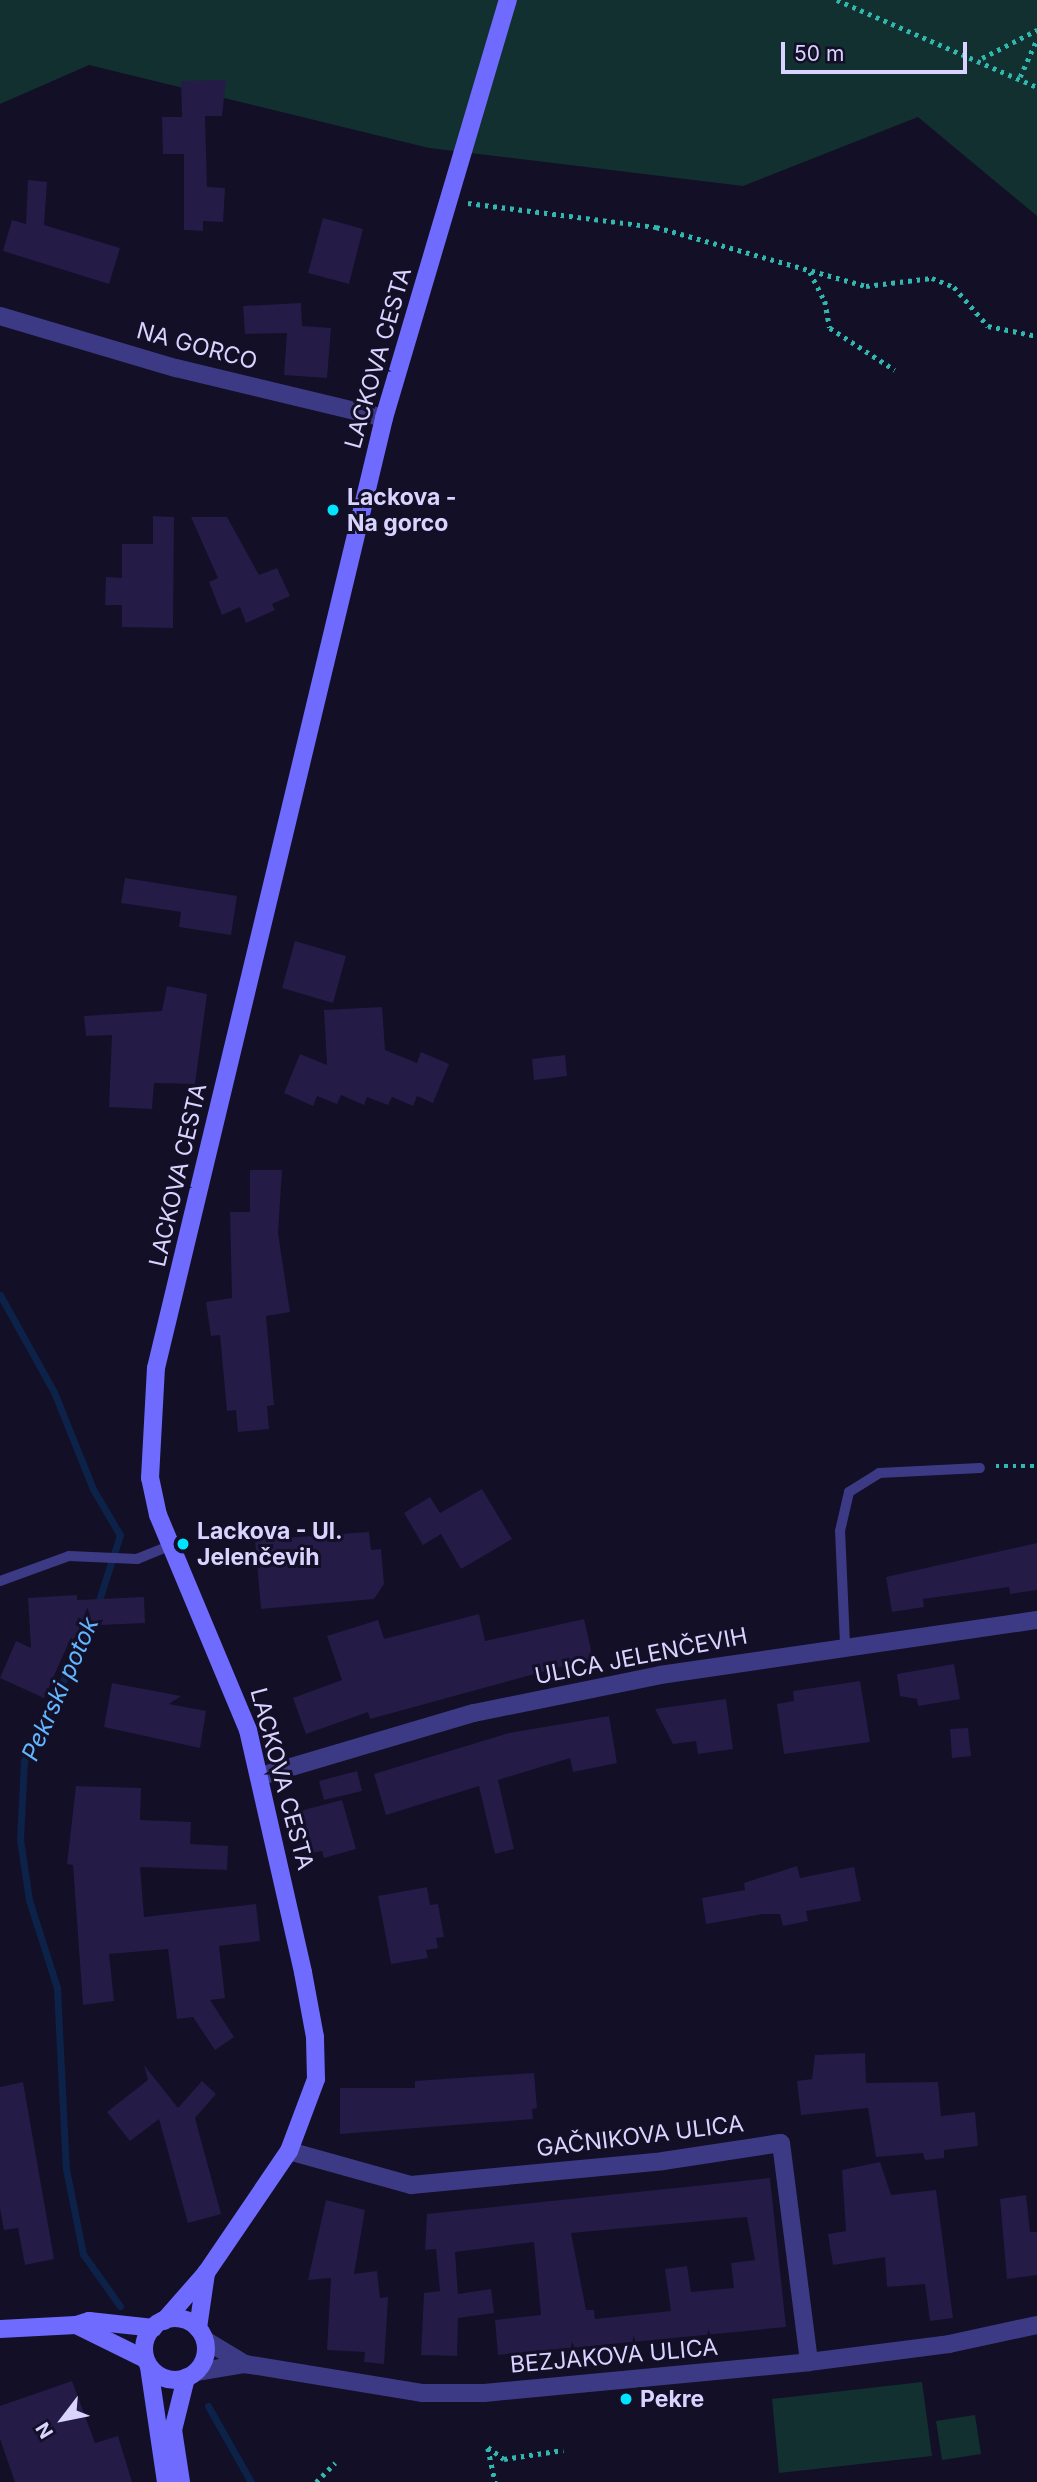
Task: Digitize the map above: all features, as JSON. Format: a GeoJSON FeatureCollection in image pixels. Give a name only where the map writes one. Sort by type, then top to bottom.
{"type":"FeatureCollection","features":[{"type":"Feature","properties":{"kind":"street","name":"LACKOVA CESTA"},"geometry":{"type":"LineString","coordinates":[[159,2325],[206,2273],[289,2151],[316,2079],[315,2037],[261,1776],[228,1674],[170,1546],[150,1478],[156,1368],[384,418],[451,201],[508,0]]}},
{"type":"Feature","properties":{"kind":"street","name":"NA GORCO"},"geometry":{"type":"LineString","coordinates":[[0,316],[176,368],[384,418]]}},
{"type":"Feature","properties":{"kind":"street","name":"ULICA JELENČEVIH"},"geometry":{"type":"LineString","coordinates":[[261,1776],[474,1713],[845,1644],[1037,1620]]}},
{"type":"Feature","properties":{"kind":"street","name":"GAČNIKOVA ULICA"},"geometry":{"type":"LineString","coordinates":[[289,2151],[411,2185],[663,2161],[781,2143],[809,2362]]}},
{"type":"Feature","properties":{"kind":"street"},"geometry":{"type":"LineString","coordinates":[[181,2482],[173,2430],[191,2375],[206,2353],[201,2334],[206,2273]]}},
{"type":"Feature","properties":{"kind":"street"},"geometry":{"type":"LineString","coordinates":[[0,2329],[76,2325],[89,2321],[159,2325],[178,2318],[245,2364]]}},
{"type":"Feature","properties":{"kind":"street"},"geometry":{"type":"LineString","coordinates":[[76,2325],[171,2379],[191,2375]]}},
{"type":"Feature","properties":{"kind":"street"},"geometry":{"type":"LineString","coordinates":[[159,2325],[144,2345],[166,2482]]}},
{"type":"Feature","properties":{"kind":"street","name":"BEZJAKOVA ULICA"},"geometry":{"type":"LineString","coordinates":[[191,2375],[245,2364],[422,2393],[484,2393],[809,2362],[948,2344],[1037,2325]]}},
{"type":"Feature","properties":{"kind":"lane"},"geometry":{"type":"LineString","coordinates":[[845,1644],[840,1531],[849,1492],[879,1473],[980,1468]]}},
{"type":"Feature","properties":{"kind":"lane"},"geometry":{"type":"LineString","coordinates":[[0,1581],[69,1556],[104,1555],[124,1560],[170,1546]]}},
{"type":"Feature","properties":{"kind":"path"},"geometry":{"type":"LineString","coordinates":[[837,0],[982,58],[1037,87]]}},
{"type":"Feature","properties":{"kind":"path"},"geometry":{"type":"LineString","coordinates":[[982,58],[1037,30]]}},
{"type":"Feature","properties":{"kind":"path"},"geometry":{"type":"LineString","coordinates":[[1020,77],[1037,39]]}},
{"type":"Feature","properties":{"kind":"path"},"geometry":{"type":"LineString","coordinates":[[451,201],[656,227],[866,286],[932,278],[954,287],[988,326],[1037,336]]}},
{"type":"Feature","properties":{"kind":"path"},"geometry":{"type":"LineString","coordinates":[[810,271],[825,300],[830,328],[895,370]]}},
{"type":"Feature","properties":{"kind":"path"},"geometry":{"type":"LineString","coordinates":[[980,1468],[1037,1466]]}},
{"type":"Feature","properties":{"kind":"path"},"geometry":{"type":"LineString","coordinates":[[495,2482],[488,2447],[504,2459],[563,2450]]}},
{"type":"Feature","properties":{"kind":"path"},"geometry":{"type":"LineString","coordinates":[[316,2482],[335,2463]]}},
{"type":"Feature","properties":{"kind":"green space"},"geometry":{"type":"Polygon","coordinates":[[[0,0],[1037,0],[1037,216],[918,117],[743,186],[429,148],[89,65],[0,104],[0,0]]]}},
{"type":"Feature","properties":{"kind":"green space"},"geometry":{"type":"Polygon","coordinates":[[[922,2382],[932,2456],[779,2473],[772,2399],[922,2382]]]}},
{"type":"Feature","properties":{"kind":"green space"},"geometry":{"type":"Polygon","coordinates":[[[975,2415],[981,2454],[942,2460],[936,2421],[975,2415]]]}},
{"type":"Feature","properties":{"kind":"building"},"geometry":{"type":"Polygon","coordinates":[[[226,80],[222,116],[205,116],[207,187],[225,188],[223,222],[203,221],[203,231],[184,230],[184,154],[163,154],[162,117],[182,117],[181,81],[226,80]]]}},
{"type":"Feature","properties":{"kind":"building"},"geometry":{"type":"Polygon","coordinates":[[[28,180],[47,182],[44,225],[120,248],[109,284],[3,251],[12,220],[26,224],[28,180]]]}},
{"type":"Feature","properties":{"kind":"building"},"geometry":{"type":"Polygon","coordinates":[[[323,218],[363,229],[349,284],[308,273],[323,218]]]}},
{"type":"Feature","properties":{"kind":"building"},"geometry":{"type":"Polygon","coordinates":[[[301,303],[302,326],[331,328],[327,378],[284,375],[287,333],[245,334],[243,306],[301,303]]]}},
{"type":"Feature","properties":{"kind":"building"},"geometry":{"type":"Polygon","coordinates":[[[153,516],[174,517],[173,628],[122,627],[122,605],[105,605],[106,577],[122,578],[122,544],[153,544],[153,516]]]}},
{"type":"Feature","properties":{"kind":"building"},"geometry":{"type":"Polygon","coordinates":[[[191,517],[227,517],[259,575],[277,568],[290,596],[272,604],[275,610],[246,623],[240,607],[222,615],[209,582],[218,578],[191,517]]]}},
{"type":"Feature","properties":{"kind":"building"},"geometry":{"type":"Polygon","coordinates":[[[125,878],[237,896],[231,935],[179,927],[181,912],[121,903],[125,878]]]}},
{"type":"Feature","properties":{"kind":"building"},"geometry":{"type":"Polygon","coordinates":[[[295,941],[346,956],[333,1003],[282,988],[295,941]]]}},
{"type":"Feature","properties":{"kind":"building"},"geometry":{"type":"Polygon","coordinates":[[[167,986],[207,994],[195,1084],[154,1083],[152,1109],[109,1107],[112,1035],[86,1036],[84,1016],[162,1011],[167,986]]]}},
{"type":"Feature","properties":{"kind":"building"},"geometry":{"type":"Polygon","coordinates":[[[382,1007],[385,1050],[417,1063],[421,1052],[449,1064],[433,1103],[417,1096],[413,1106],[392,1097],[388,1105],[367,1097],[364,1105],[341,1095],[337,1104],[317,1096],[313,1106],[284,1093],[300,1054],[327,1065],[324,1010],[382,1007]]]}},
{"type":"Feature","properties":{"kind":"building"},"geometry":{"type":"Polygon","coordinates":[[[565,1055],[567,1076],[534,1080],[532,1059],[565,1055]]]}},
{"type":"Feature","properties":{"kind":"building"},"geometry":{"type":"Polygon","coordinates":[[[250,1170],[282,1170],[278,1233],[290,1312],[266,1316],[274,1405],[267,1406],[269,1429],[238,1432],[236,1410],[227,1411],[220,1335],[211,1336],[206,1302],[232,1298],[230,1212],[250,1212],[250,1170]]]}},
{"type":"Feature","properties":{"kind":"building"},"geometry":{"type":"Polygon","coordinates":[[[482,1489],[512,1539],[461,1569],[441,1534],[423,1545],[404,1513],[430,1497],[440,1513],[482,1489]]]}},
{"type":"Feature","properties":{"kind":"building"},"geometry":{"type":"Polygon","coordinates":[[[369,1532],[371,1550],[381,1549],[384,1584],[374,1599],[261,1609],[255,1540],[369,1532]]]}},
{"type":"Feature","properties":{"kind":"building"},"geometry":{"type":"Polygon","coordinates":[[[1037,1543],[1037,1590],[1010,1594],[1009,1587],[923,1599],[924,1607],[892,1612],[886,1577],[1037,1543]]]}},
{"type":"Feature","properties":{"kind":"building"},"geometry":{"type":"Polygon","coordinates":[[[77,1595],[77,1600],[144,1597],[145,1623],[79,1626],[79,1641],[69,1642],[44,1698],[0,1678],[16,1641],[31,1648],[28,1598],[77,1595]]]}},
{"type":"Feature","properties":{"kind":"building"},"geometry":{"type":"Polygon","coordinates":[[[479,1614],[485,1641],[584,1619],[593,1658],[370,1719],[368,1712],[306,1734],[293,1698],[342,1680],[327,1636],[378,1620],[384,1639],[479,1614]]]}},
{"type":"Feature","properties":{"kind":"building"},"geometry":{"type":"Polygon","coordinates":[[[954,1664],[960,1699],[918,1706],[917,1699],[900,1696],[897,1674],[954,1664]]]}},
{"type":"Feature","properties":{"kind":"building"},"geometry":{"type":"Polygon","coordinates":[[[860,1681],[870,1742],[784,1754],[777,1704],[794,1701],[793,1691],[860,1681]]]}},
{"type":"Feature","properties":{"kind":"building"},"geometry":{"type":"Polygon","coordinates":[[[112,1683],[181,1696],[169,1704],[206,1711],[200,1748],[104,1727],[112,1683]]]}},
{"type":"Feature","properties":{"kind":"building"},"geometry":{"type":"Polygon","coordinates":[[[726,1699],[733,1749],[698,1754],[696,1741],[673,1744],[655,1709],[726,1699]]]}},
{"type":"Feature","properties":{"kind":"building"},"geometry":{"type":"Polygon","coordinates":[[[609,1716],[617,1763],[573,1772],[570,1758],[498,1780],[514,1849],[495,1854],[479,1786],[386,1815],[374,1774],[509,1733],[609,1716]]]}},
{"type":"Feature","properties":{"kind":"building"},"geometry":{"type":"Polygon","coordinates":[[[968,1728],[971,1756],[952,1758],[950,1729],[968,1728]]]}},
{"type":"Feature","properties":{"kind":"building"},"geometry":{"type":"Polygon","coordinates":[[[357,1771],[362,1791],[324,1800],[319,1781],[357,1771]]]}},
{"type":"Feature","properties":{"kind":"building"},"geometry":{"type":"Polygon","coordinates":[[[76,1786],[141,1788],[140,1820],[191,1822],[190,1844],[228,1846],[227,1870],[140,1867],[144,1917],[256,1904],[260,1941],[219,1946],[225,1998],[210,2000],[234,2037],[215,2050],[193,2017],[177,2019],[168,1949],[109,1954],[114,2001],[83,2005],[73,1865],[67,1864],[76,1786]]]}},
{"type":"Feature","properties":{"kind":"building"},"geometry":{"type":"Polygon","coordinates":[[[342,1800],[356,1849],[324,1858],[322,1851],[312,1853],[300,1811],[342,1800]]]}},
{"type":"Feature","properties":{"kind":"building"},"geometry":{"type":"Polygon","coordinates":[[[797,1866],[800,1878],[854,1867],[861,1901],[806,1911],[808,1921],[783,1926],[780,1914],[763,1914],[706,1924],[702,1898],[745,1890],[744,1883],[797,1866]]]}},
{"type":"Feature","properties":{"kind":"building"},"geometry":{"type":"Polygon","coordinates":[[[427,1887],[430,1905],[438,1904],[444,1937],[436,1938],[438,1948],[426,1950],[428,1958],[391,1964],[378,1896],[427,1887]]]}},
{"type":"Feature","properties":{"kind":"building"},"geometry":{"type":"Polygon","coordinates":[[[865,2053],[866,2083],[938,2082],[941,2116],[975,2112],[978,2146],[944,2150],[944,2158],[925,2160],[923,2153],[876,2157],[868,2108],[801,2115],[797,2081],[812,2079],[815,2055],[865,2053]]]}},
{"type":"Feature","properties":{"kind":"building"},"geometry":{"type":"Polygon","coordinates":[[[144,2065],[178,2108],[202,2081],[216,2094],[195,2118],[221,2214],[188,2223],[159,2119],[130,2141],[107,2112],[148,2080],[144,2065]]]}},
{"type":"Feature","properties":{"kind":"building"},"geometry":{"type":"Polygon","coordinates":[[[534,2073],[537,2108],[532,2109],[533,2119],[340,2134],[340,2088],[415,2088],[415,2081],[534,2073]]]}},
{"type":"Feature","properties":{"kind":"building"},"geometry":{"type":"Polygon","coordinates":[[[23,2082],[54,2259],[25,2265],[18,2228],[4,2230],[0,2208],[0,2087],[23,2082]]]}},
{"type":"Feature","properties":{"kind":"building"},"geometry":{"type":"Polygon","coordinates":[[[880,2162],[891,2195],[936,2190],[953,2318],[930,2321],[925,2284],[887,2287],[885,2257],[833,2265],[828,2234],[846,2231],[842,2170],[880,2162]]]}},
{"type":"Feature","properties":{"kind":"building"},"geometry":{"type":"Polygon","coordinates":[[[770,2178],[786,2327],[498,2355],[495,2320],[541,2315],[534,2242],[455,2252],[458,2294],[491,2289],[494,2313],[458,2318],[457,2356],[421,2355],[424,2293],[440,2291],[436,2249],[425,2250],[427,2214],[770,2178]],[[747,2217],[571,2233],[586,2310],[594,2310],[595,2319],[671,2311],[665,2269],[687,2266],[691,2292],[734,2288],[731,2263],[755,2260],[747,2217]]]}},
{"type":"Feature","properties":{"kind":"building"},"geometry":{"type":"Polygon","coordinates":[[[1026,2195],[1030,2232],[1037,2232],[1037,2275],[1007,2279],[1000,2199],[1026,2195]]]}},
{"type":"Feature","properties":{"kind":"building"},"geometry":{"type":"Polygon","coordinates":[[[326,2200],[365,2210],[354,2274],[377,2271],[380,2298],[388,2297],[384,2364],[364,2362],[365,2352],[327,2350],[331,2278],[308,2280],[326,2200]]]}},
{"type":"Feature","properties":{"kind":"building"},"geometry":{"type":"Polygon","coordinates":[[[72,2381],[95,2443],[118,2436],[132,2482],[15,2482],[0,2439],[0,2406],[72,2381]]]}},
{"type":"Feature","properties":{"kind":"waterway","name":"Pekrski potok"},"geometry":{"type":"LineString","coordinates":[[0,1295],[54,1392],[93,1489],[120,1535],[97,1606]]}},
{"type":"Feature","properties":{"kind":"waterway","name":"Pekrski potok"},"geometry":{"type":"LineString","coordinates":[[94,1617],[24,1761],[20,1839],[29,1900],[57,1988],[66,2169],[83,2254],[120,2306]]}},
{"type":"Feature","properties":{"kind":"waterway"},"geometry":{"type":"LineString","coordinates":[[208,2406],[251,2482]]}},
{"type":"Feature","properties":{"kind":"place","name":"Lackova - Na gorco"},"geometry":{"type":"Point","coordinates":[333,510]}},
{"type":"Feature","properties":{"kind":"place","name":"Lackova - Ul. Jelenčevih"},"geometry":{"type":"Point","coordinates":[183,1544]}},
{"type":"Feature","properties":{"kind":"place","name":"Pekre"},"geometry":{"type":"Point","coordinates":[626,2399]}}]}
